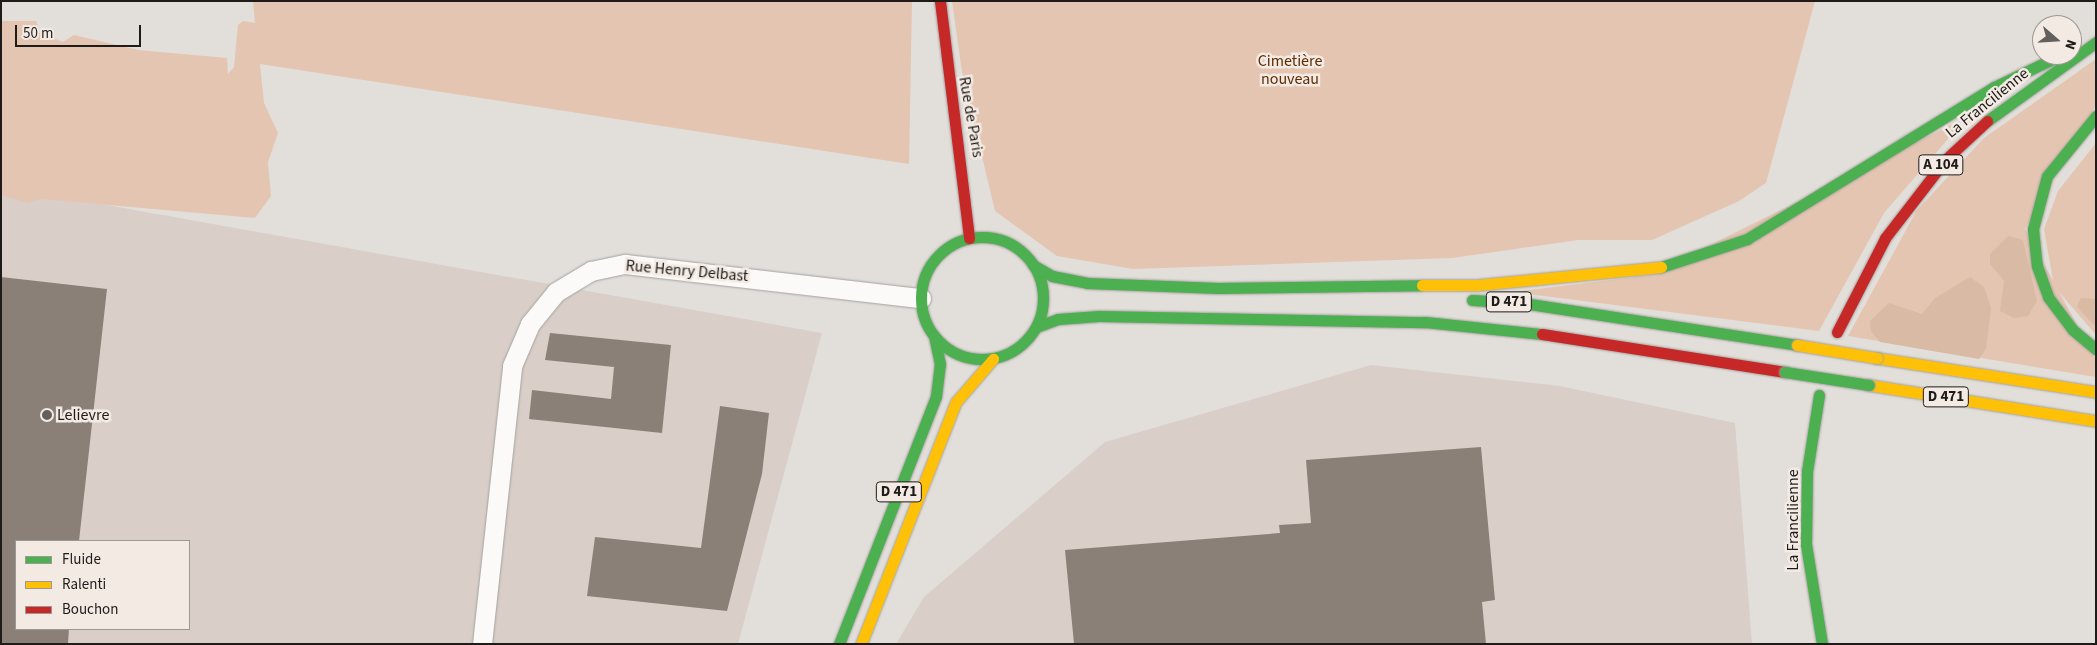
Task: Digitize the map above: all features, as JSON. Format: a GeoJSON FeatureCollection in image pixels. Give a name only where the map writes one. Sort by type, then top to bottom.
{"type":"FeatureCollection","features":[{"type":"Feature","properties":{"kind":"main road","name":"Rue de Paris"},"geometry":{"type":"LineString","coordinates":[[940,1],[969,238]]}},
{"type":"Feature","properties":{"kind":"main road"},"geometry":{"type":"LineString","coordinates":[[2082,45],[2096,38]]}},
{"type":"Feature","properties":{"kind":"main road","name":"La Francilienne"},"geometry":{"type":"LineString","coordinates":[[1837,332],[1885,238],[1946,159],[1993,115],[2096,42]]}},
{"type":"Feature","properties":{"kind":"main road"},"geometry":{"type":"LineString","coordinates":[[1218,288],[1257,284],[1477,285],[1632,272],[1692,260],[1747,239],[1788,217],[1994,87],[2040,65]]}},
{"type":"Feature","properties":{"kind":"main road"},"geometry":{"type":"LineString","coordinates":[[2096,116],[2047,176],[2033,229],[2036,266],[2048,297],[2073,330],[2096,349]]}},
{"type":"Feature","properties":{"kind":"main road"},"geometry":{"type":"LineString","coordinates":[[1033,264],[1043,295],[1036,327],[1019,348],[994,359],[960,356],[934,336],[921,298],[934,260],[969,238],[990,237],[1010,244],[1033,264],[1052,276],[1087,283],[1218,288],[1254,294],[1433,299]]}},
{"type":"Feature","properties":{"kind":"main road","name":"D 471"},"geometry":{"type":"LineString","coordinates":[[1461,300],[1523,303],[2096,392]]}},
{"type":"Feature","properties":{"kind":"main road","name":"D 471"},"geometry":{"type":"LineString","coordinates":[[1036,327],[1058,319],[1099,316],[1424,322],[1552,335],[2096,420]]}},
{"type":"Feature","properties":{"kind":"main road","name":"D 471"},"geometry":{"type":"LineString","coordinates":[[839,644],[936,396],[940,364],[934,336]]}},
{"type":"Feature","properties":{"kind":"main road","name":"D 471"},"geometry":{"type":"LineString","coordinates":[[861,644],[956,402],[994,359]]}},
{"type":"Feature","properties":{"kind":"main road","name":"La Francilienne"},"geometry":{"type":"LineString","coordinates":[[1819,395],[1809,456],[1806,544],[1822,644]]}},
{"type":"Feature","properties":{"kind":"street","name":"Rue Henry Delbast"},"geometry":{"type":"LineString","coordinates":[[482,644],[512,366],[530,324],[556,292],[591,271],[624,264],[921,298]]}},
{"type":"Feature","properties":{"kind":"shaded area"},"geometry":{"type":"Polygon","coordinates":[[[1,186],[822,333],[738,644],[1,644],[1,186]]]}},
{"type":"Feature","properties":{"kind":"shaded area"},"geometry":{"type":"Polygon","coordinates":[[[2008,236],[2023,240],[2037,301],[2028,316],[2014,318],[2000,311],[2004,281],[1990,264],[1990,254],[2008,236]]]}},
{"type":"Feature","properties":{"kind":"shaded area"},"geometry":{"type":"Polygon","coordinates":[[[1970,277],[1984,287],[1991,308],[1986,349],[1979,359],[1880,342],[1871,331],[1870,321],[1889,303],[1922,314],[1935,298],[1970,277]]]}},
{"type":"Feature","properties":{"kind":"shaded area"},"geometry":{"type":"Polygon","coordinates":[[[2081,298],[2096,299],[2096,327],[2077,307],[2081,298]]]}},
{"type":"Feature","properties":{"kind":"shaded area"},"geometry":{"type":"Polygon","coordinates":[[[1371,365],[1560,386],[1735,423],[1752,644],[896,644],[924,597],[1105,442],[1371,365]]]}},
{"type":"Feature","properties":{"kind":"green space"},"geometry":{"type":"Polygon","coordinates":[[[253,1],[912,1],[909,164],[260,64],[264,103],[278,133],[268,162],[271,196],[255,218],[40,199],[27,203],[1,195],[1,21],[36,21],[40,33],[63,42],[74,35],[138,50],[227,58],[228,74],[234,67],[238,25],[243,21],[255,23],[253,1]]]}},
{"type":"Feature","properties":{"kind":"green space","name":"Cimetière nouveau"},"geometry":{"type":"Polygon","coordinates":[[[952,1],[1815,1],[1766,183],[1739,201],[1652,240],[1578,240],[1452,258],[1133,269],[1057,256],[995,211],[962,72],[952,1]]]}},
{"type":"Feature","properties":{"kind":"green space"},"geometry":{"type":"Polygon","coordinates":[[[2096,59],[2096,105],[2025,229],[2096,360],[2096,377],[1848,336],[1917,210],[1984,138],[2096,59]]]}},
{"type":"Feature","properties":{"kind":"green space"},"geometry":{"type":"Polygon","coordinates":[[[1957,122],[1960,125],[1884,213],[1819,331],[1513,292],[1650,275],[1957,122]]]}},
{"type":"Feature","properties":{"kind":"green space"},"geometry":{"type":"Polygon","coordinates":[[[2096,143],[2096,335],[2054,286],[2044,229],[2058,191],[2096,143]]]}},
{"type":"Feature","properties":{"kind":"building","name":"Lelievre"},"geometry":{"type":"Polygon","coordinates":[[[1,277],[107,289],[79,540],[15,540],[15,630],[69,630],[68,644],[1,644],[1,277]]]}},
{"type":"Feature","properties":{"kind":"building"},"geometry":{"type":"Polygon","coordinates":[[[550,333],[671,345],[662,433],[529,419],[532,390],[611,399],[614,367],[545,360],[550,333]]]}},
{"type":"Feature","properties":{"kind":"building"},"geometry":{"type":"Polygon","coordinates":[[[720,406],[769,413],[762,474],[727,611],[587,596],[595,537],[701,548],[720,406]]]}},
{"type":"Feature","properties":{"kind":"building"},"geometry":{"type":"Polygon","coordinates":[[[1481,447],[1495,600],[1482,602],[1486,644],[1074,644],[1065,550],[1280,533],[1279,525],[1311,523],[1306,460],[1481,447]]]}},
{"type":"Feature","properties":{"kind":"traffic: fast"},"geometry":{"type":"LineString","coordinates":[[1987,121],[2096,42]]}},
{"type":"Feature","properties":{"kind":"traffic: fast"},"geometry":{"type":"LineString","coordinates":[[1661,267],[1747,239],[1994,87],[2040,65]]}},
{"type":"Feature","properties":{"kind":"traffic: fast"},"geometry":{"type":"LineString","coordinates":[[2096,116],[2047,176],[2033,229],[2037,266],[2048,297],[2073,330],[2096,349]]}},
{"type":"Feature","properties":{"kind":"traffic: fast"},"geometry":{"type":"LineString","coordinates":[[982,237],[994,238],[1005,242],[1016,247],[1025,255],[1033,264],[1038,275],[1042,286],[1043,298],[1042,310],[1038,321],[1033,332],[1025,341],[1016,349],[1005,354],[994,358],[982,359],[970,358],[959,354],[948,349],[939,341],[931,332],[926,321],[922,310],[921,298],[922,286],[926,275],[931,264],[939,255],[948,247],[959,242],[970,238],[982,237]]}},
{"type":"Feature","properties":{"kind":"traffic: fast"},"geometry":{"type":"LineString","coordinates":[[1033,265],[1052,276],[1087,283],[1218,288],[1422,285]]}},
{"type":"Feature","properties":{"kind":"traffic: fast"},"geometry":{"type":"LineString","coordinates":[[1472,300],[1523,303],[1797,345]]}},
{"type":"Feature","properties":{"kind":"traffic: fast"},"geometry":{"type":"LineString","coordinates":[[1036,327],[1058,319],[1099,316],[1425,322],[1542,334]]}},
{"type":"Feature","properties":{"kind":"traffic: fast"},"geometry":{"type":"LineString","coordinates":[[839,644],[936,396],[940,364],[934,336]]}},
{"type":"Feature","properties":{"kind":"traffic: fast"},"geometry":{"type":"LineString","coordinates":[[1785,372],[1869,385]]}},
{"type":"Feature","properties":{"kind":"traffic: fast"},"geometry":{"type":"LineString","coordinates":[[1819,395],[1807,472],[1806,544],[1822,644]]}},
{"type":"Feature","properties":{"kind":"traffic: slow"},"geometry":{"type":"LineString","coordinates":[[1422,285],[1477,285],[1661,267]]}},
{"type":"Feature","properties":{"kind":"traffic: slow"},"geometry":{"type":"LineString","coordinates":[[1797,345],[1877,358]]}},
{"type":"Feature","properties":{"kind":"traffic: slow"},"geometry":{"type":"LineString","coordinates":[[1877,358],[2096,392]]}},
{"type":"Feature","properties":{"kind":"traffic: slow"},"geometry":{"type":"LineString","coordinates":[[861,644],[956,402],[993,359]]}},
{"type":"Feature","properties":{"kind":"traffic: slow"},"geometry":{"type":"LineString","coordinates":[[1869,385],[2096,421]]}},
{"type":"Feature","properties":{"kind":"traffic: jam"},"geometry":{"type":"LineString","coordinates":[[940,1],[969,238]]}},
{"type":"Feature","properties":{"kind":"traffic: jam"},"geometry":{"type":"LineString","coordinates":[[1837,332],[1885,238],[1946,159],[1987,121]]}},
{"type":"Feature","properties":{"kind":"traffic: jam"},"geometry":{"type":"LineString","coordinates":[[1542,334],[1785,372]]}},
{"type":"Feature","properties":{"kind":"place","name":"Lelievre"},"geometry":{"type":"Point","coordinates":[47,415]}}]}
